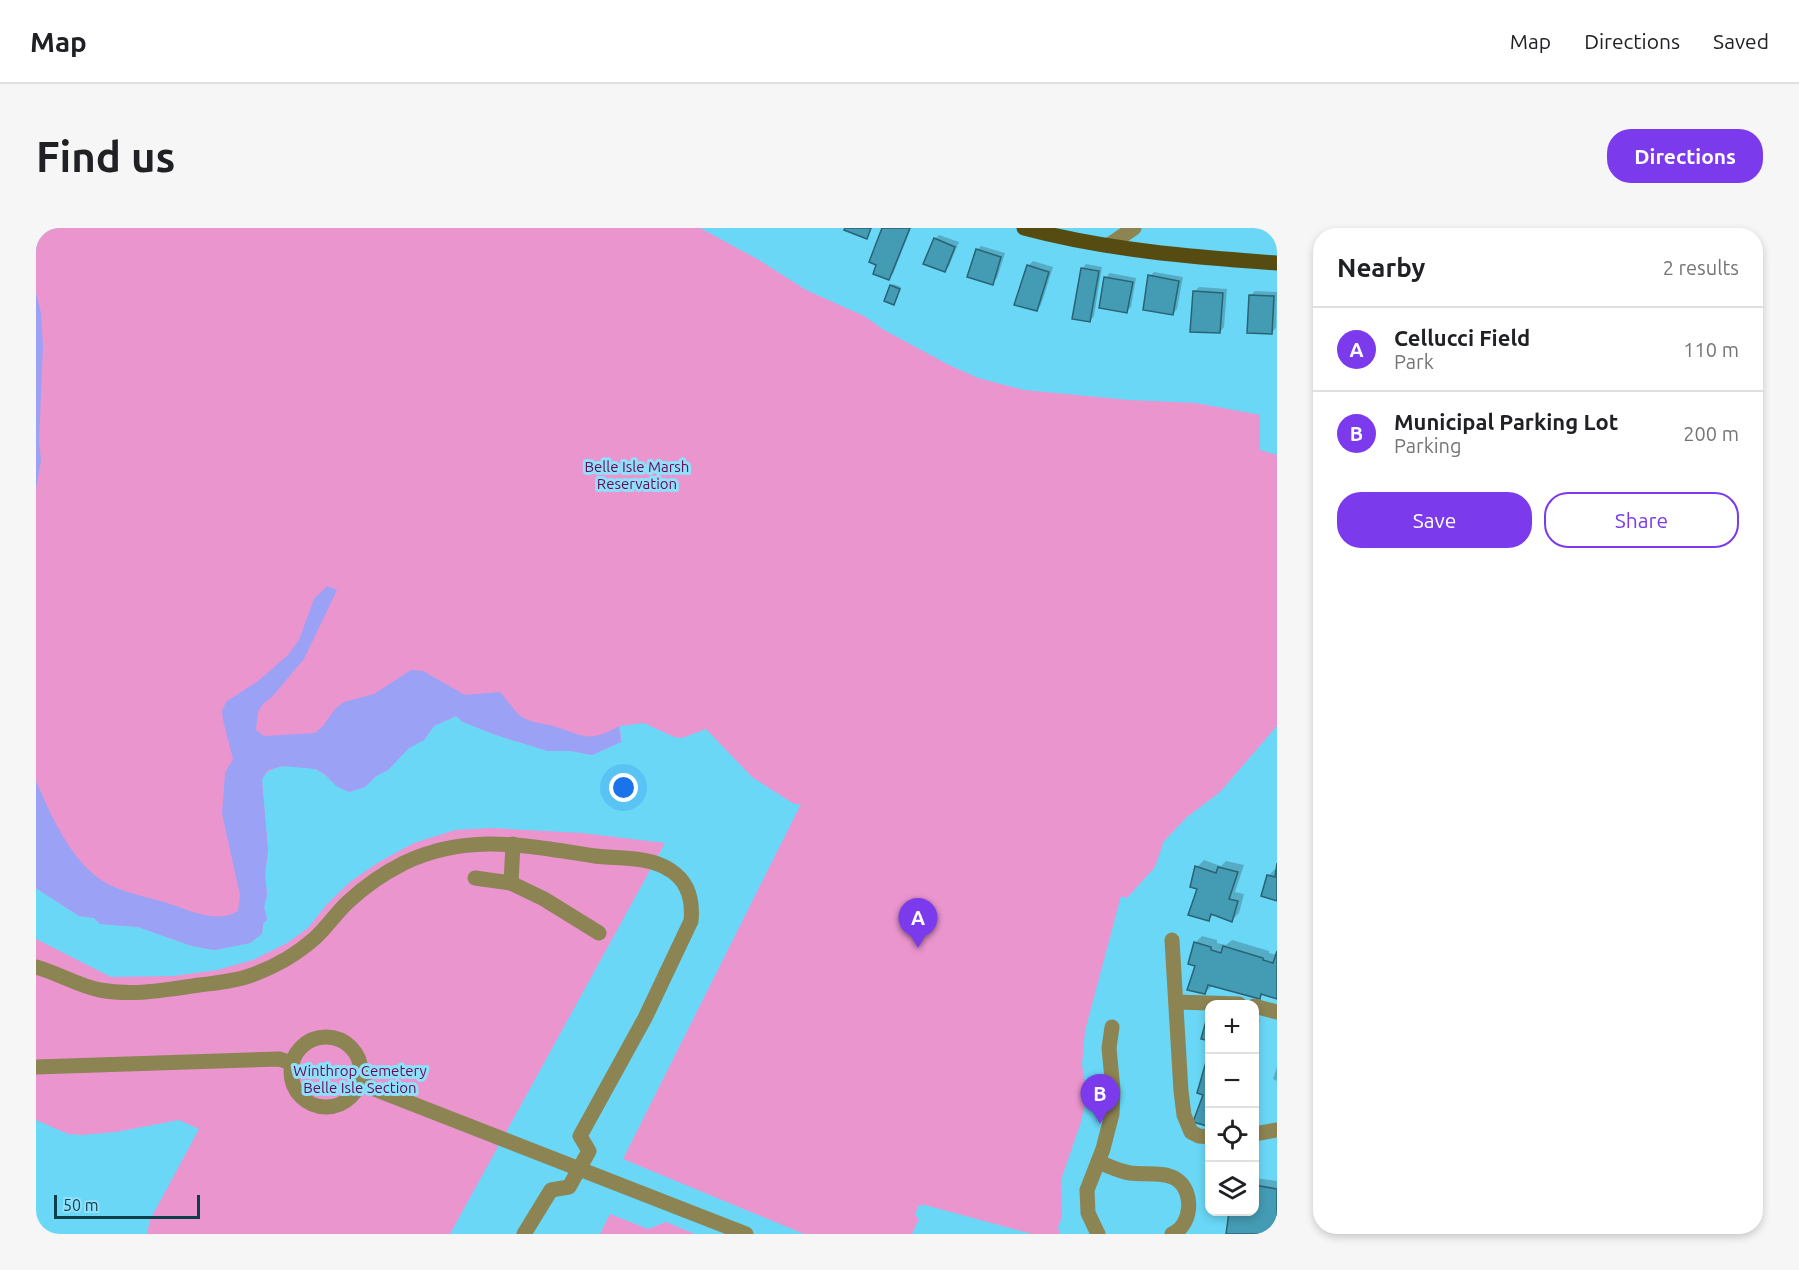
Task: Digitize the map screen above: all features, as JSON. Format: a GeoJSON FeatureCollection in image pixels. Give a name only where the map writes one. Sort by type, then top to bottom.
{"type":"FeatureCollection","features":[{"type":"Feature","properties":{"kind":"main road"},"geometry":{"type":"LineString","coordinates":[[1024,228],[1109,245],[1195,257],[1277,263]]}},
{"type":"Feature","properties":{"kind":"street"},"geometry":{"type":"LineString","coordinates":[[1109,245],[1134,228]]}},
{"type":"Feature","properties":{"kind":"street"},"geometry":{"type":"LineString","coordinates":[[36,967],[100,990],[156,993],[252,975],[299,951],[316,938],[348,902],[370,884],[402,864],[453,846],[475,843],[513,844],[650,862],[670,870],[689,892],[692,906],[691,921],[645,1018],[580,1136],[589,1151],[569,1187],[550,1190],[524,1234]]}},
{"type":"Feature","properties":{"kind":"street"},"geometry":{"type":"LineString","coordinates":[[511,884],[513,844]]}},
{"type":"Feature","properties":{"kind":"street"},"geometry":{"type":"LineString","coordinates":[[475,878],[511,884],[544,899],[599,933]]}},
{"type":"Feature","properties":{"kind":"street"},"geometry":{"type":"LineString","coordinates":[[1172,940],[1180,1077],[1186,1123],[1194,1135],[1205,1136]]}},
{"type":"Feature","properties":{"kind":"street"},"geometry":{"type":"LineString","coordinates":[[1177,1002],[1205,1003]]}},
{"type":"Feature","properties":{"kind":"street"},"geometry":{"type":"LineString","coordinates":[[1259,1007],[1277,1012]]}},
{"type":"Feature","properties":{"kind":"street"},"geometry":{"type":"LineString","coordinates":[[1098,1234],[1088,1213],[1086,1198],[1089,1183],[1107,1137],[1112,1114],[1113,1090],[1109,1048],[1112,1028]]}},
{"type":"Feature","properties":{"kind":"street"},"geometry":{"type":"LineString","coordinates":[[336,1038],[346,1043],[354,1051],[361,1072],[359,1083],[354,1093],[337,1105],[316,1106],[298,1094],[290,1074],[292,1063],[296,1053],[314,1039],[336,1038]]}},
{"type":"Feature","properties":{"kind":"street"},"geometry":{"type":"LineString","coordinates":[[36,1067],[279,1059],[292,1063]]}},
{"type":"Feature","properties":{"kind":"street"},"geometry":{"type":"LineString","coordinates":[[359,1083],[746,1234]]}},
{"type":"Feature","properties":{"kind":"street"},"geometry":{"type":"LineString","coordinates":[[1259,1133],[1277,1130]]}},
{"type":"Feature","properties":{"kind":"street"},"geometry":{"type":"LineString","coordinates":[[1098,1162],[1125,1172],[1167,1175],[1179,1181],[1187,1192],[1188,1212],[1181,1229],[1172,1234]]}},
{"type":"Feature","properties":{"kind":"green space","name":"Belle Isle Marsh Reservation"},"geometry":{"type":"Polygon","coordinates":[[[36,228],[700,228],[759,260],[806,290],[864,316],[884,330],[978,378],[1024,390],[1129,400],[1196,403],[1260,415],[1260,450],[1277,455],[1277,726],[1220,792],[1187,817],[1164,841],[1155,867],[1127,898],[1121,896],[1085,1031],[1082,1065],[1087,1096],[1081,1122],[1061,1180],[1062,1216],[1058,1228],[1060,1234],[1032,1234],[925,1205],[918,1206],[915,1215],[919,1219],[912,1234],[804,1234],[623,1159],[801,804],[794,804],[752,777],[706,729],[682,738],[674,737],[644,723],[620,726],[621,742],[592,755],[571,751],[548,751],[496,735],[463,722],[456,716],[434,726],[424,740],[409,748],[388,770],[376,776],[365,787],[349,792],[337,786],[320,771],[311,768],[286,766],[270,770],[262,781],[268,850],[265,874],[267,895],[264,907],[267,919],[263,924],[262,934],[250,943],[214,950],[192,946],[138,927],[100,924],[94,918],[79,916],[36,888],[36,228]]]}},
{"type":"Feature","properties":{"kind":"green space","name":"Winthrop Cemetery Belle Isle Section"},"geometry":{"type":"Polygon","coordinates":[[[491,828],[582,833],[665,843],[450,1234],[147,1234],[150,1220],[199,1129],[179,1120],[116,1132],[82,1135],[68,1134],[36,1120],[36,939],[111,977],[173,976],[217,970],[253,960],[287,943],[308,928],[327,904],[350,882],[379,862],[414,843],[455,830],[491,828]]]}},
{"type":"Feature","properties":{"kind":"green space"},"geometry":{"type":"Polygon","coordinates":[[[610,1214],[648,1229],[666,1222],[695,1234],[600,1234],[610,1214]]]}},
{"type":"Feature","properties":{"kind":"water"},"geometry":{"type":"Polygon","coordinates":[[[36,293],[41,313],[43,346],[39,442],[41,460],[36,489],[36,293]]]}},
{"type":"Feature","properties":{"kind":"water"},"geometry":{"type":"Polygon","coordinates":[[[327,586],[337,590],[304,659],[258,712],[256,730],[264,736],[315,733],[344,702],[374,694],[411,670],[423,671],[465,695],[500,692],[522,717],[579,735],[600,735],[619,726],[621,742],[592,755],[571,751],[548,751],[496,735],[463,722],[456,716],[434,726],[424,740],[409,748],[388,770],[376,776],[365,787],[349,792],[336,786],[325,774],[316,769],[282,766],[268,770],[262,781],[268,850],[265,874],[267,895],[264,907],[267,919],[263,924],[262,934],[250,943],[214,950],[192,946],[138,927],[100,924],[94,918],[79,916],[36,888],[36,781],[65,840],[85,866],[97,877],[126,891],[199,914],[215,917],[231,915],[238,911],[240,895],[222,814],[225,773],[233,759],[222,711],[226,702],[258,681],[288,655],[299,640],[314,599],[327,586]]]}},
{"type":"Feature","properties":{"kind":"building"},"geometry":{"type":"Polygon","coordinates":[[[845,228],[871,228],[867,239],[844,230],[845,228]]]}},
{"type":"Feature","properties":{"kind":"building"},"geometry":{"type":"Polygon","coordinates":[[[882,228],[910,228],[889,280],[873,274],[876,265],[869,262],[882,228]]]}},
{"type":"Feature","properties":{"kind":"building"},"geometry":{"type":"Polygon","coordinates":[[[934,238],[955,247],[945,272],[923,264],[934,238]]]}},
{"type":"Feature","properties":{"kind":"building"},"geometry":{"type":"Polygon","coordinates":[[[976,249],[1001,257],[993,285],[967,277],[976,249]]]}},
{"type":"Feature","properties":{"kind":"building"},"geometry":{"type":"Polygon","coordinates":[[[1027,265],[1049,272],[1037,311],[1014,305],[1027,265]]]}},
{"type":"Feature","properties":{"kind":"building"},"geometry":{"type":"Polygon","coordinates":[[[1081,268],[1099,271],[1090,322],[1072,319],[1081,268]]]}},
{"type":"Feature","properties":{"kind":"building"},"geometry":{"type":"Polygon","coordinates":[[[1148,275],[1179,281],[1173,315],[1143,310],[1148,275]]]}},
{"type":"Feature","properties":{"kind":"building"},"geometry":{"type":"Polygon","coordinates":[[[1104,277],[1133,282],[1127,313],[1099,308],[1104,277]]]}},
{"type":"Feature","properties":{"kind":"building"},"geometry":{"type":"Polygon","coordinates":[[[890,285],[900,289],[894,305],[884,301],[890,285]]]}},
{"type":"Feature","properties":{"kind":"building"},"geometry":{"type":"Polygon","coordinates":[[[1193,291],[1223,293],[1220,333],[1190,332],[1193,291]]]}},
{"type":"Feature","properties":{"kind":"building"},"geometry":{"type":"Polygon","coordinates":[[[1249,295],[1274,296],[1272,334],[1247,333],[1249,295]]]}},
{"type":"Feature","properties":{"kind":"building"},"geometry":{"type":"Polygon","coordinates":[[[1277,863],[1277,901],[1261,896],[1267,875],[1275,877],[1277,863]]]}},
{"type":"Feature","properties":{"kind":"building"},"geometry":{"type":"Polygon","coordinates":[[[1195,866],[1216,873],[1218,867],[1238,872],[1229,899],[1238,901],[1232,922],[1211,914],[1209,921],[1188,915],[1197,889],[1190,887],[1195,866]]]}},
{"type":"Feature","properties":{"kind":"building"},"geometry":{"type":"Polygon","coordinates":[[[1194,942],[1221,953],[1223,946],[1273,963],[1277,951],[1277,999],[1261,994],[1260,999],[1208,985],[1205,994],[1187,990],[1195,966],[1188,964],[1194,942]]]}},
{"type":"Feature","properties":{"kind":"building"},"geometry":{"type":"Polygon","coordinates":[[[1205,1025],[1205,1040],[1201,1039],[1205,1025]]]}},
{"type":"Feature","properties":{"kind":"building"},"geometry":{"type":"Polygon","coordinates":[[[1205,1065],[1205,1126],[1193,1122],[1203,1095],[1197,1093],[1205,1065]]]}},
{"type":"Feature","properties":{"kind":"building"},"geometry":{"type":"Polygon","coordinates":[[[1259,1186],[1277,1189],[1277,1234],[1226,1234],[1228,1216],[1259,1216],[1259,1186]]]}},
{"type":"Feature","properties":{"kind":"place","name":"Cellucci Field"},"geometry":{"type":"Point","coordinates":[918,948]}},
{"type":"Feature","properties":{"kind":"place","name":"Municipal Parking Lot"},"geometry":{"type":"Point","coordinates":[1100,1124]}}]}
